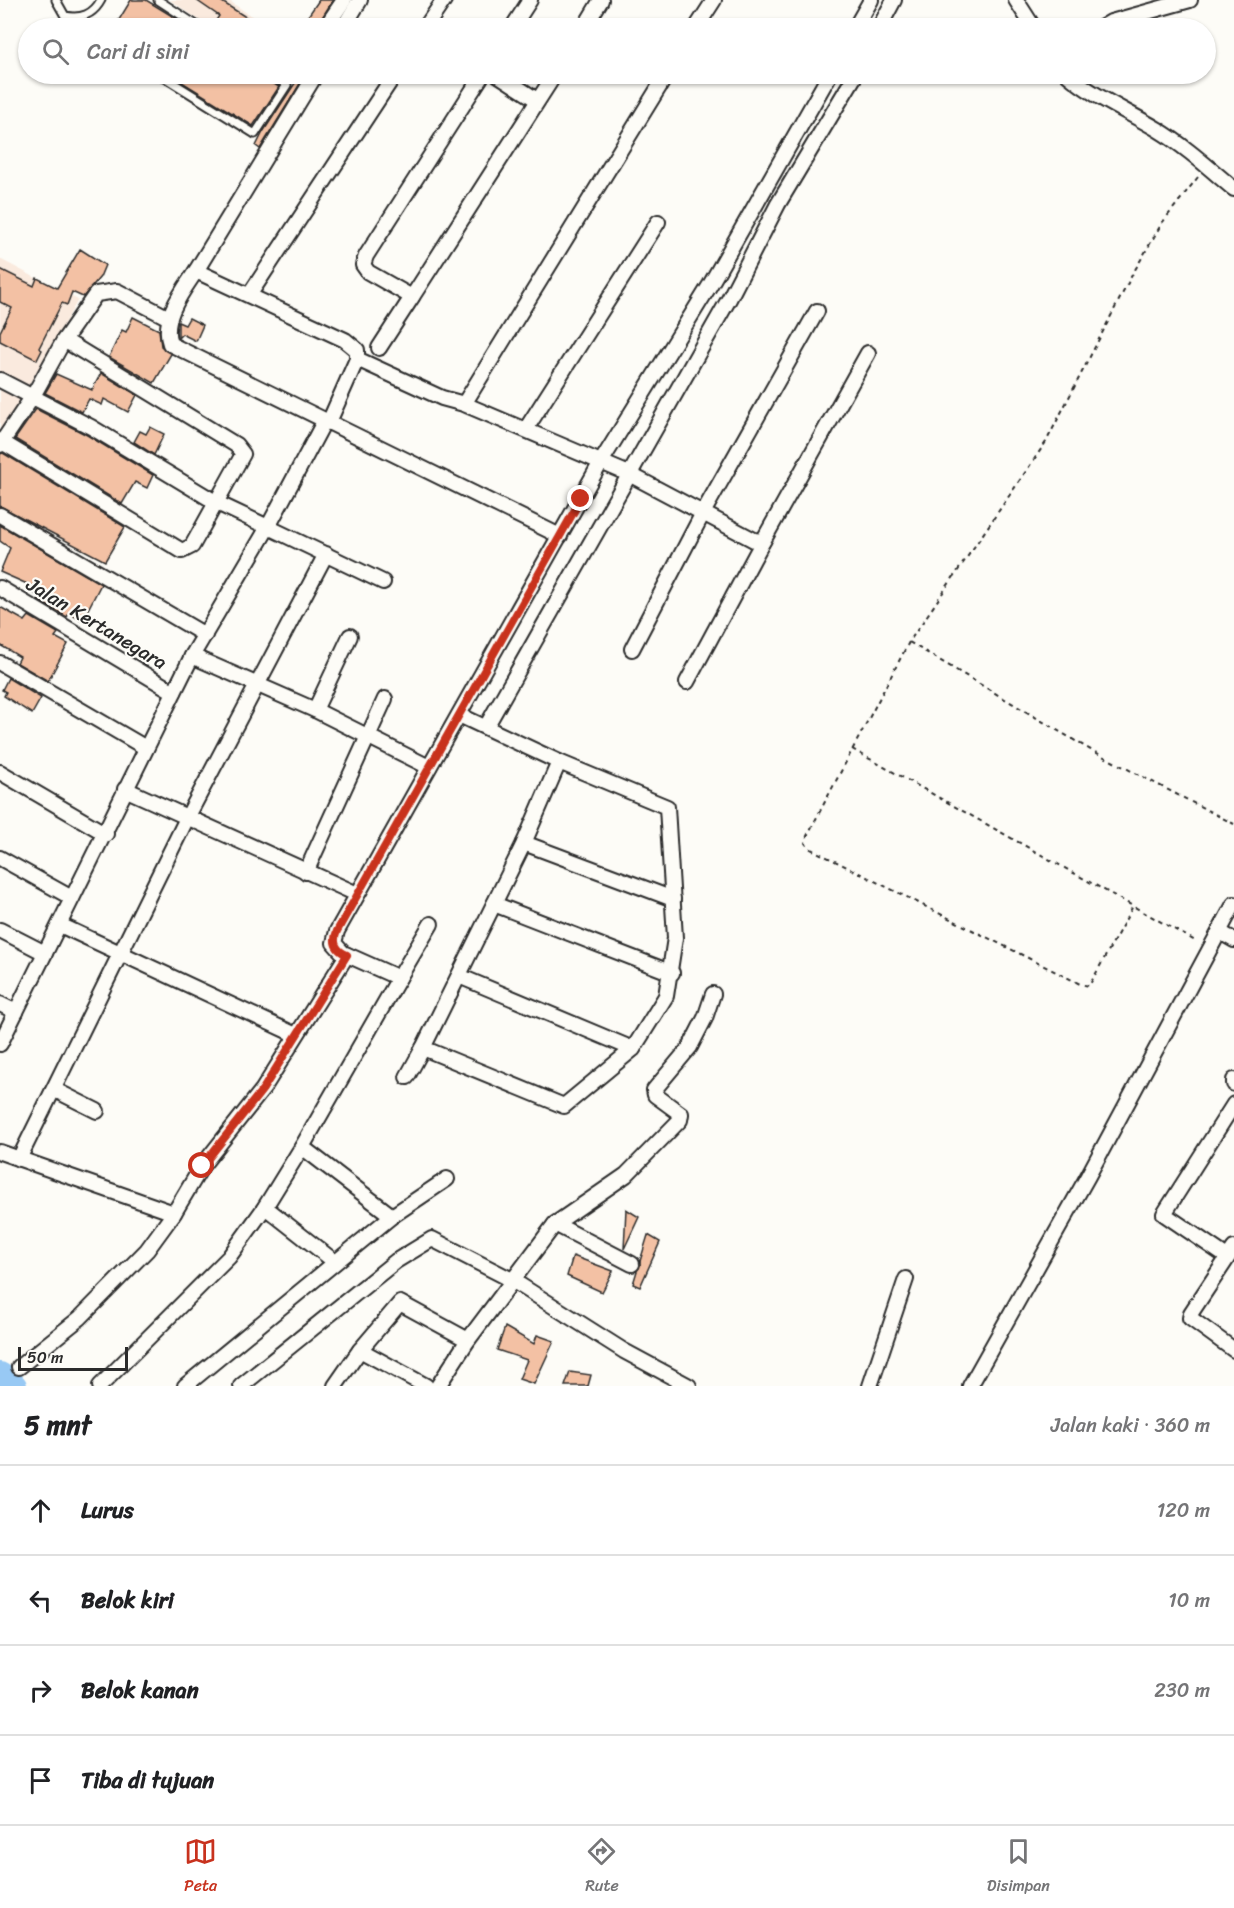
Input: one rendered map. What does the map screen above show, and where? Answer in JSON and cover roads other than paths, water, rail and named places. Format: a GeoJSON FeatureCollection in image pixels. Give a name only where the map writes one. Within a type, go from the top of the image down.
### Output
{"type":"FeatureCollection","features":[{"type":"Feature","properties":{"kind":"street"},"geometry":{"type":"LineString","coordinates":[[332,18],[344,0]]}},
{"type":"Feature","properties":{"kind":"street"},"geometry":{"type":"LineString","coordinates":[[349,18],[360,0]]}},
{"type":"Feature","properties":{"kind":"street"},"geometry":{"type":"LineString","coordinates":[[432,18],[444,0]]}},
{"type":"Feature","properties":{"kind":"street"},"geometry":{"type":"LineString","coordinates":[[518,18],[530,0]]}},
{"type":"Feature","properties":{"kind":"street"},"geometry":{"type":"LineString","coordinates":[[590,18],[601,0]]}},
{"type":"Feature","properties":{"kind":"street"},"geometry":{"type":"LineString","coordinates":[[702,18],[714,0]]}},
{"type":"Feature","properties":{"kind":"street"},"geometry":{"type":"LineString","coordinates":[[861,18],[872,0]]}},
{"type":"Feature","properties":{"kind":"street"},"geometry":{"type":"LineString","coordinates":[[884,18],[894,0]]}},
{"type":"Feature","properties":{"kind":"street"},"geometry":{"type":"LineString","coordinates":[[1016,0],[1028,18]]}},
{"type":"Feature","properties":{"kind":"street"},"geometry":{"type":"LineString","coordinates":[[1125,18],[1190,0]]}},
{"type":"Feature","properties":{"kind":"street"},"geometry":{"type":"LineString","coordinates":[[310,84],[169,318],[166,334],[170,344],[560,536]]}},
{"type":"Feature","properties":{"kind":"street"},"geometry":{"type":"LineString","coordinates":[[250,294],[388,84]]}},
{"type":"Feature","properties":{"kind":"street"},"geometry":{"type":"LineString","coordinates":[[412,297],[368,272],[363,265],[366,256],[477,84]]}},
{"type":"Feature","properties":{"kind":"street"},"geometry":{"type":"LineString","coordinates":[[512,84],[537,100]]}},
{"type":"Feature","properties":{"kind":"street"},"geometry":{"type":"LineString","coordinates":[[379,348],[548,84]]}},
{"type":"Feature","properties":{"kind":"street"},"geometry":{"type":"LineString","coordinates":[[464,404],[661,84]]}},
{"type":"Feature","properties":{"kind":"street"},"geometry":{"type":"LineString","coordinates":[[399,978],[347,955],[337,948],[335,937],[357,894],[601,462],[710,285],[824,84]]}},
{"type":"Feature","properties":{"kind":"street"},"geometry":{"type":"LineString","coordinates":[[486,727],[729,299],[778,204],[850,84]]}},
{"type":"Feature","properties":{"kind":"street"},"geometry":{"type":"LineString","coordinates":[[1079,84],[1158,130],[1207,165],[1230,185],[1234,170]]}},
{"type":"Feature","properties":{"kind":"street"},"geometry":{"type":"LineString","coordinates":[[526,429],[658,222]]}},
{"type":"Feature","properties":{"kind":"street"},"geometry":{"type":"LineString","coordinates":[[0,1044],[106,834],[125,789],[192,656],[268,527],[327,421],[357,360],[357,350],[345,340],[250,294],[196,272]]}},
{"type":"Feature","properties":{"kind":"street"},"geometry":{"type":"LineString","coordinates":[[64,340],[236,445],[243,454],[192,546],[182,551],[1,444],[33,396],[64,340],[96,294],[117,291],[169,318]]}},
{"type":"Feature","properties":{"kind":"street"},"geometry":{"type":"LineString","coordinates":[[632,649],[704,511],[817,311]]}},
{"type":"Feature","properties":{"kind":"street"},"geometry":{"type":"LineString","coordinates":[[687,682],[868,353]]}},
{"type":"Feature","properties":{"kind":"street"},"geometry":{"type":"LineString","coordinates":[[357,360],[441,398],[464,404],[526,429],[629,474],[704,511],[754,540],[763,541]]}},
{"type":"Feature","properties":{"kind":"street"},"geometry":{"type":"LineString","coordinates":[[0,380],[91,427],[216,503],[383,582]]}},
{"type":"Feature","properties":{"kind":"street"},"geometry":{"type":"LineString","coordinates":[[0,515],[205,635]]}},
{"type":"Feature","properties":{"kind":"street"},"geometry":{"type":"LineString","coordinates":[[19,1159],[123,952],[188,816],[326,554]]}},
{"type":"Feature","properties":{"kind":"street","name":"Jalan Kertanegara"},"geometry":{"type":"LineString","coordinates":[[0,588],[174,692]]}},
{"type":"Feature","properties":{"kind":"street"},"geometry":{"type":"LineString","coordinates":[[315,710],[350,636]]}},
{"type":"Feature","properties":{"kind":"street"},"geometry":{"type":"LineString","coordinates":[[192,656],[315,710],[429,767]]}},
{"type":"Feature","properties":{"kind":"street"},"geometry":{"type":"LineString","coordinates":[[0,663],[146,748]]}},
{"type":"Feature","properties":{"kind":"street"},"geometry":{"type":"LineString","coordinates":[[306,872],[385,699]]}},
{"type":"Feature","properties":{"kind":"street"},"geometry":{"type":"LineString","coordinates":[[423,1048],[564,1106],[633,1049],[666,996],[672,973],[675,938],[666,805],[559,762],[459,715]]}},
{"type":"Feature","properties":{"kind":"street"},"geometry":{"type":"LineString","coordinates":[[406,1077],[423,1048],[524,843],[559,762]]}},
{"type":"Feature","properties":{"kind":"street"},"geometry":{"type":"LineString","coordinates":[[0,772],[106,834]]}},
{"type":"Feature","properties":{"kind":"street"},"geometry":{"type":"LineString","coordinates":[[125,789],[357,894]]}},
{"type":"Feature","properties":{"kind":"street"},"geometry":{"type":"LineString","coordinates":[[524,843],[673,899]]}},
{"type":"Feature","properties":{"kind":"street"},"geometry":{"type":"LineString","coordinates":[[0,858],[72,898]]}},
{"type":"Feature","properties":{"kind":"street"},"geometry":{"type":"LineString","coordinates":[[494,904],[672,973]]}},
{"type":"Feature","properties":{"kind":"street"},"geometry":{"type":"LineString","coordinates":[[970,1386],[1234,904]]}},
{"type":"Feature","properties":{"kind":"street"},"geometry":{"type":"LineString","coordinates":[[100,1386],[229,1257],[265,1207],[302,1148],[348,1063],[431,924]]}},
{"type":"Feature","properties":{"kind":"street"},"geometry":{"type":"LineString","coordinates":[[60,925],[123,952],[297,1035]]}},
{"type":"Feature","properties":{"kind":"street"},"geometry":{"type":"LineString","coordinates":[[0,930],[45,953]]}},
{"type":"Feature","properties":{"kind":"street"},"geometry":{"type":"LineString","coordinates":[[1220,932],[1234,940]]}},
{"type":"Feature","properties":{"kind":"street"},"geometry":{"type":"LineString","coordinates":[[19,1367],[80,1318],[147,1250],[174,1213],[202,1166],[263,1089],[347,955]]}},
{"type":"Feature","properties":{"kind":"street"},"geometry":{"type":"LineString","coordinates":[[459,976],[633,1049]]}},
{"type":"Feature","properties":{"kind":"street"},"geometry":{"type":"LineString","coordinates":[[438,1386],[468,1340],[555,1224],[626,1174],[680,1120],[681,1114],[655,1095],[654,1090],[690,1047],[705,1018],[713,994]]}},
{"type":"Feature","properties":{"kind":"street"},"geometry":{"type":"LineString","coordinates":[[0,1004],[15,1012]]}},
{"type":"Feature","properties":{"kind":"street"},"geometry":{"type":"LineString","coordinates":[[55,1090],[97,1111]]}},
{"type":"Feature","properties":{"kind":"street"},"geometry":{"type":"LineString","coordinates":[[1234,1104],[1164,1214],[1231,1252],[1190,1318],[1234,1350]]}},
{"type":"Feature","properties":{"kind":"street"},"geometry":{"type":"LineString","coordinates":[[302,1148],[392,1216]]}},
{"type":"Feature","properties":{"kind":"street"},"geometry":{"type":"LineString","coordinates":[[0,1152],[174,1213]]}},
{"type":"Feature","properties":{"kind":"street"},"geometry":{"type":"LineString","coordinates":[[185,1386],[392,1216],[447,1179]]}},
{"type":"Feature","properties":{"kind":"street"},"geometry":{"type":"LineString","coordinates":[[265,1207],[335,1262]]}},
{"type":"Feature","properties":{"kind":"street"},"geometry":{"type":"LineString","coordinates":[[555,1224],[632,1264]]}},
{"type":"Feature","properties":{"kind":"street"},"geometry":{"type":"LineString","coordinates":[[241,1386],[396,1261],[430,1239],[512,1280],[624,1351],[689,1386]]}},
{"type":"Feature","properties":{"kind":"street"},"geometry":{"type":"LineString","coordinates":[[870,1386],[906,1279]]}},
{"type":"Feature","properties":{"kind":"street"},"geometry":{"type":"LineString","coordinates":[[335,1386],[360,1350],[400,1303],[468,1340]]}},
{"type":"Feature","properties":{"kind":"street"},"geometry":{"type":"LineString","coordinates":[[360,1350],[426,1386]]}},
{"type":"Feature","properties":{"kind":"lane"},"geometry":{"type":"LineString","coordinates":[[57,0],[65,16],[74,18]]}},
{"type":"Feature","properties":{"kind":"lane"},"geometry":{"type":"LineString","coordinates":[[80,18],[87,15],[101,0]]}},
{"type":"Feature","properties":{"kind":"lane"},"geometry":{"type":"LineString","coordinates":[[158,0],[186,18]]}},
{"type":"Feature","properties":{"kind":"lane"},"geometry":{"type":"LineString","coordinates":[[175,84],[255,134],[287,85],[285,84]]}},
{"type":"Feature","properties":{"kind":"waterway"},"geometry":{"type":"LineString","coordinates":[[0,1375],[14,1386]]}}]}
